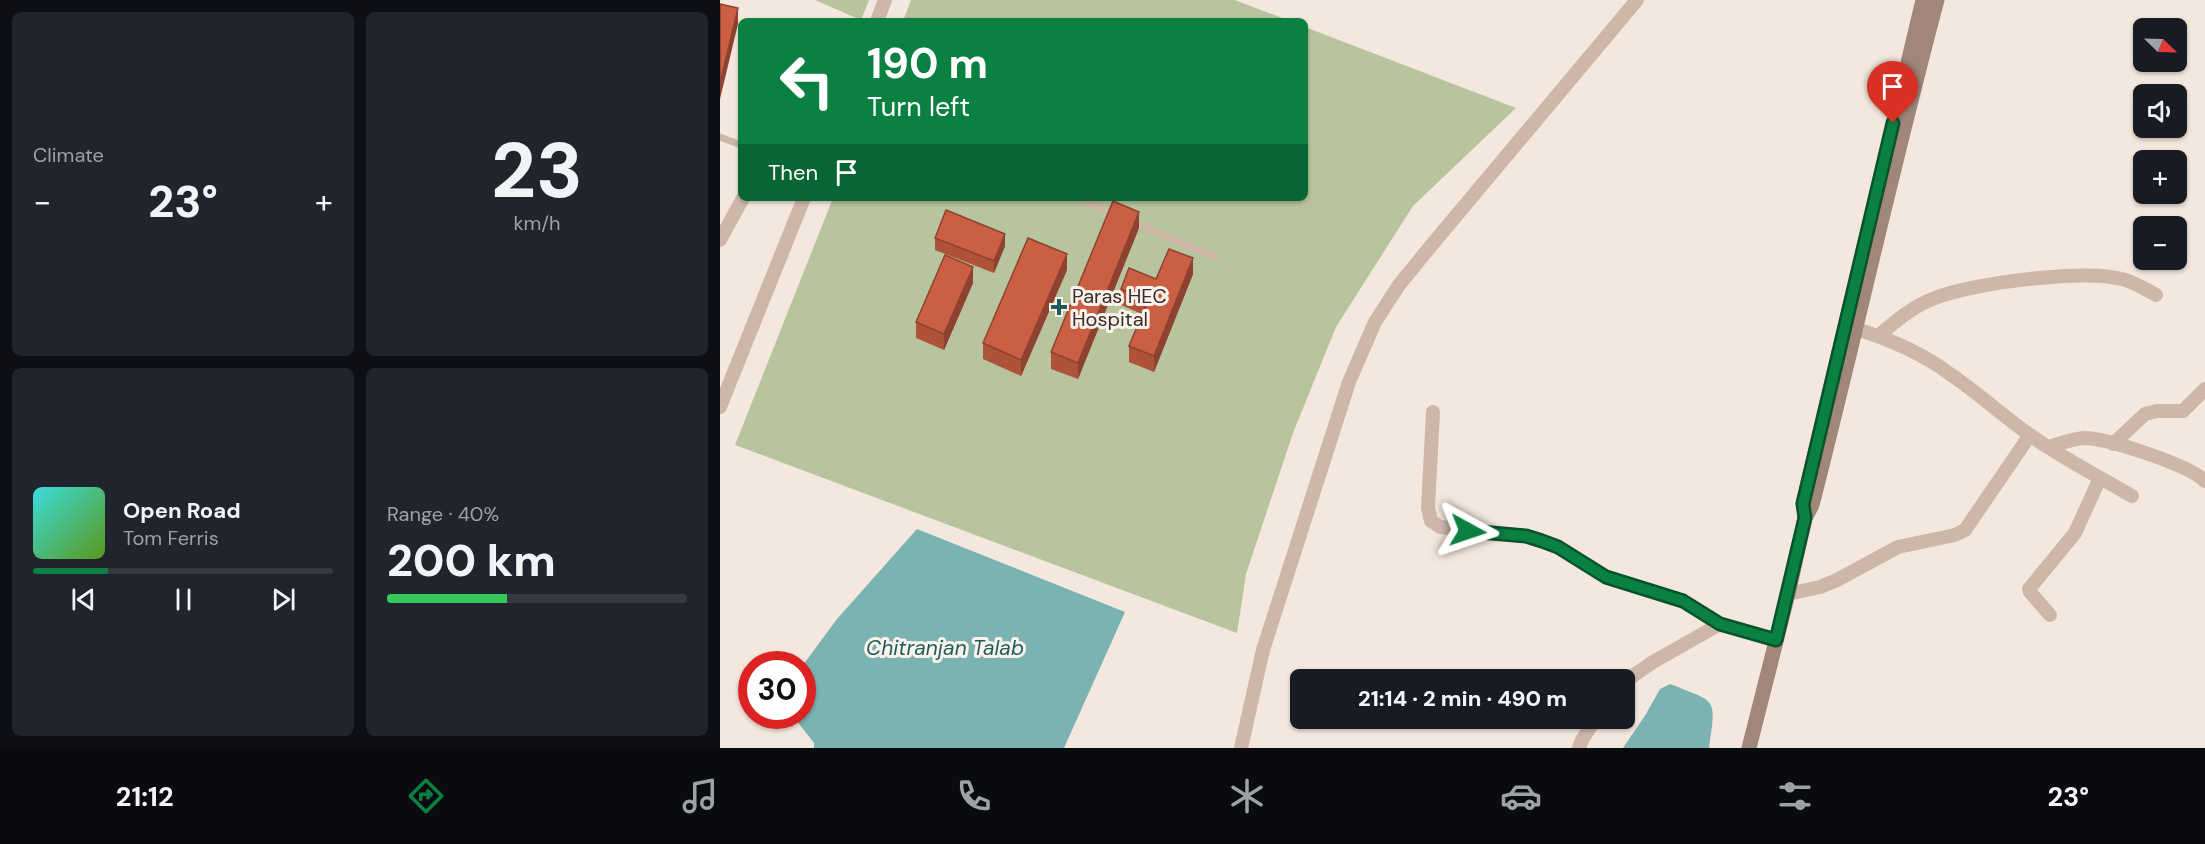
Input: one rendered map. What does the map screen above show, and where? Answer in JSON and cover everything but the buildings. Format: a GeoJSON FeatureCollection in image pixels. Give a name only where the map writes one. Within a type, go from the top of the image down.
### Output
{"type":"FeatureCollection","features":[{"type":"Feature","properties":{"kind":"main road"},"geometry":{"type":"LineString","coordinates":[[1805,518],[1803,504],[1816,442],[1923,0]]}},
{"type":"Feature","properties":{"kind":"main road"},"geometry":{"type":"LineString","coordinates":[[1749,748],[1805,518],[1812,506],[1937,0]]}},
{"type":"Feature","properties":{"kind":"street"},"geometry":{"type":"LineString","coordinates":[[878,18],[885,0]]}},
{"type":"Feature","properties":{"kind":"street"},"geometry":{"type":"LineString","coordinates":[[1241,748],[1263,650],[1275,609],[1349,382],[1375,322],[1399,285],[1637,0]]}},
{"type":"Feature","properties":{"kind":"street"},"geometry":{"type":"LineString","coordinates":[[720,240],[741,201]]}},
{"type":"Feature","properties":{"kind":"street"},"geometry":{"type":"LineString","coordinates":[[720,407],[803,201]]}},
{"type":"Feature","properties":{"kind":"street"},"geometry":{"type":"LineString","coordinates":[[1878,336],[1920,305],[1950,292],[1981,287],[2054,277],[2111,277],[2130,282],[2156,295]]}},
{"type":"Feature","properties":{"kind":"street"},"geometry":{"type":"LineString","coordinates":[[1856,329],[1899,344],[1950,374],[2030,435],[2132,496]]}},
{"type":"Feature","properties":{"kind":"street"},"geometry":{"type":"LineString","coordinates":[[2113,444],[2145,414],[2157,411],[2183,411],[2205,389]]}},
{"type":"Feature","properties":{"kind":"street"},"geometry":{"type":"LineString","coordinates":[[1433,412],[1428,508],[1429,515],[1435,524],[1449,529],[1526,536],[1542,541],[1558,547],[1606,577],[1683,601],[1720,624],[1776,640]]}},
{"type":"Feature","properties":{"kind":"street"},"geometry":{"type":"LineString","coordinates":[[1788,594],[1828,584],[1898,547],[1965,530],[2030,435]]}},
{"type":"Feature","properties":{"kind":"street"},"geometry":{"type":"LineString","coordinates":[[2048,447],[2086,438],[2113,444],[2181,466],[2195,472],[2205,481]]}},
{"type":"Feature","properties":{"kind":"street"},"geometry":{"type":"LineString","coordinates":[[2050,615],[2029,590],[2075,533],[2100,478]]}},
{"type":"Feature","properties":{"kind":"street"},"geometry":{"type":"LineString","coordinates":[[1635,674],[1720,624]]}},
{"type":"Feature","properties":{"kind":"street"},"geometry":{"type":"LineString","coordinates":[[1579,748],[1589,729]]}},
{"type":"Feature","properties":{"kind":"lane"},"geometry":{"type":"LineString","coordinates":[[720,137],[738,144]]}},
{"type":"Feature","properties":{"kind":"lane"},"geometry":{"type":"LineString","coordinates":[[1084,201],[1216,257]]}},
{"type":"Feature","properties":{"kind":"green space"},"geometry":{"type":"Polygon","coordinates":[[[815,0],[869,0],[862,18],[856,18],[815,0]]]}},
{"type":"Feature","properties":{"kind":"green space"},"geometry":{"type":"Polygon","coordinates":[[[911,0],[1235,0],[1282,18],[904,18],[911,0]]]}},
{"type":"Feature","properties":{"kind":"green space"},"geometry":{"type":"Polygon","coordinates":[[[1308,28],[1516,108],[1413,206],[1336,327],[1293,433],[1246,574],[1237,633],[735,445],[832,201],[1308,201],[1308,28]]]}},
{"type":"Feature","properties":{"kind":"water","name":"Chitranjan Talab"},"geometry":{"type":"Polygon","coordinates":[[[917,529],[1125,612],[1064,748],[814,748],[814,743],[803,729],[816,729],[816,651],[813,651],[837,619],[917,529]]]}},
{"type":"Feature","properties":{"kind":"water"},"geometry":{"type":"Polygon","coordinates":[[[1670,684],[1705,699],[1710,704],[1713,719],[1709,748],[1623,748],[1660,689],[1670,684]]]}},
{"type":"Feature","properties":{"kind":"place","name":"Paras HEC Hospital"},"geometry":{"type":"Point","coordinates":[1059,307]}},
{"type":"Feature","properties":{"kind":"route"},"geometry":{"type":"LineString","coordinates":[[1468,531],[1526,536],[1542,541],[1558,547],[1606,577],[1673,597],[1692,605],[1720,624],[1776,640],[1805,518],[1803,504],[1816,442],[1893,123]]}}]}
